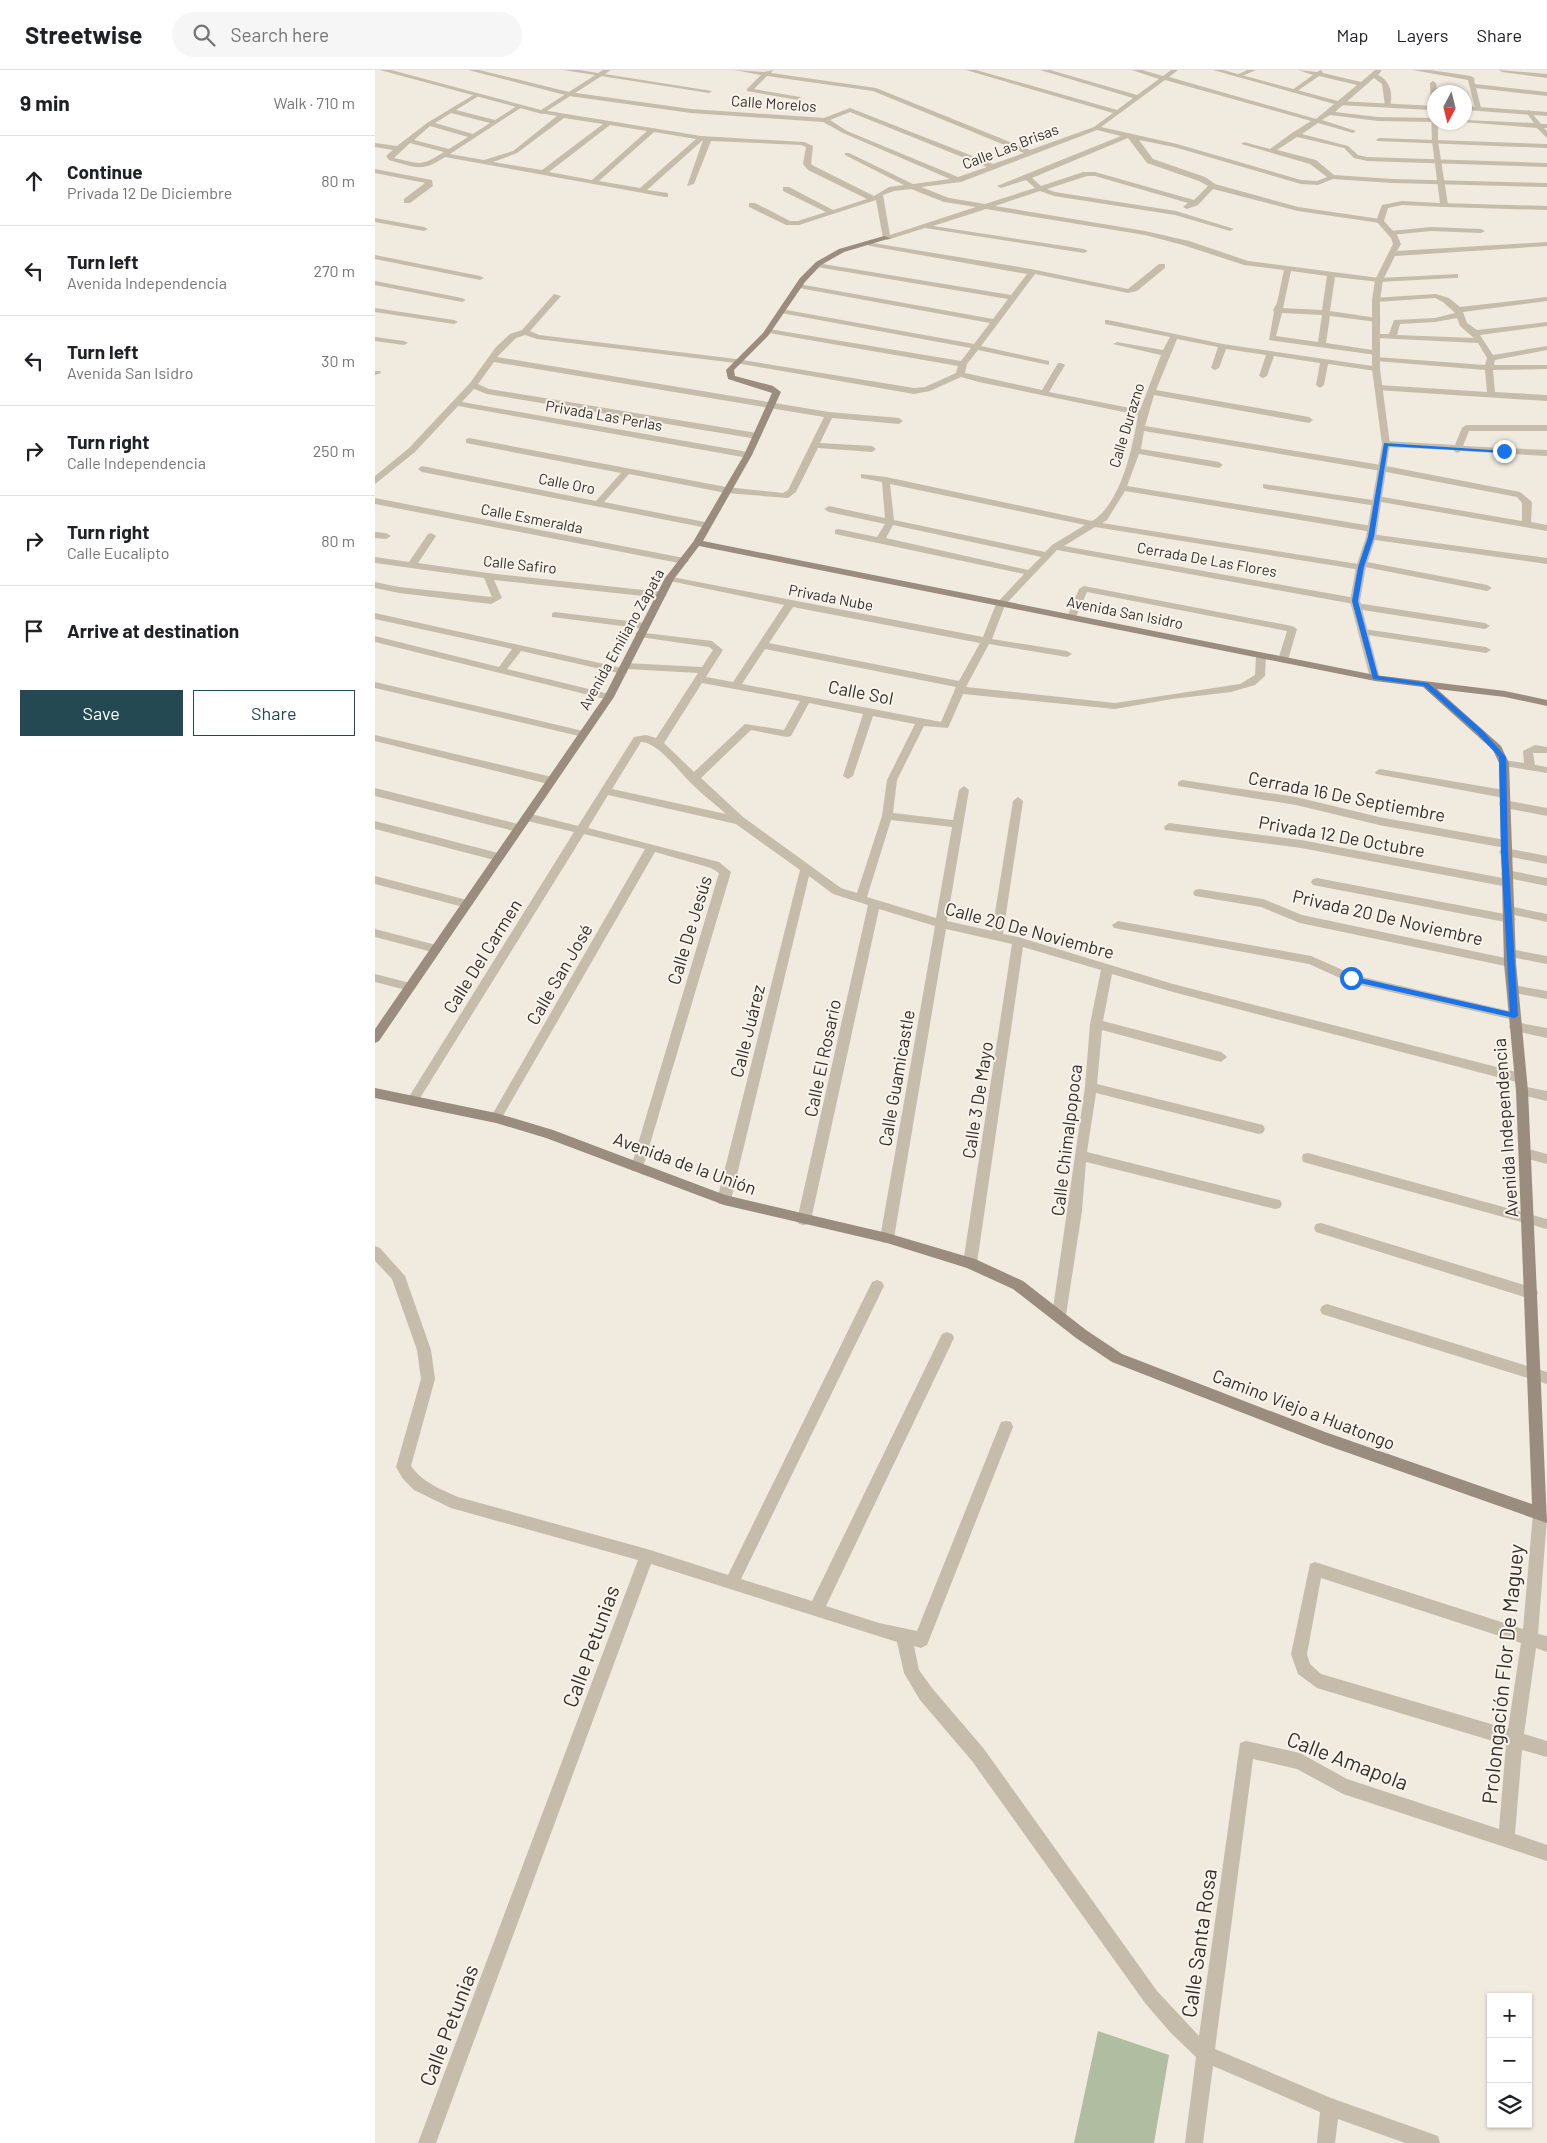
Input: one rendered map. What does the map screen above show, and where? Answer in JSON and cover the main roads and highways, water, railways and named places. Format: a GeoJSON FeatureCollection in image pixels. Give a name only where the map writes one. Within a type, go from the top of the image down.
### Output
{"type":"FeatureCollection","features":[{"type":"Feature","properties":{"kind":"main road","name":"Avenida Emiliano Zapata"},"geometry":{"type":"LineString","coordinates":[[375,1038],[609,697],[670,578],[697,543],[747,455],[772,406],[777,392],[770,388],[731,377],[730,370],[736,361],[769,331],[799,286],[817,265],[828,256],[887,238]]}},
{"type":"Feature","properties":{"kind":"main road","name":"Avenida San Isidro"},"geometry":{"type":"LineString","coordinates":[[697,543],[1375,678],[1505,694],[1547,703]]}},
{"type":"Feature","properties":{"kind":"main road","name":"Avenida Independencia"},"geometry":{"type":"LineString","coordinates":[[1426,684],[1497,748],[1504,763],[1505,848],[1510,914],[1510,958],[1521,1084],[1531,1293],[1540,1376],[1544,1515]]}},
{"type":"Feature","properties":{"kind":"main road","name":"Avenida de la Unión"},"geometry":{"type":"LineString","coordinates":[[375,1092],[496,1118],[549,1134],[724,1200],[887,1238],[970,1263],[1018,1285],[1059,1315]]}},
{"type":"Feature","properties":{"kind":"main road","name":"Camino Viejo a Huatongo"},"geometry":{"type":"LineString","coordinates":[[1059,1315],[1081,1334],[1117,1358],[1323,1438],[1544,1515]]}}]}
